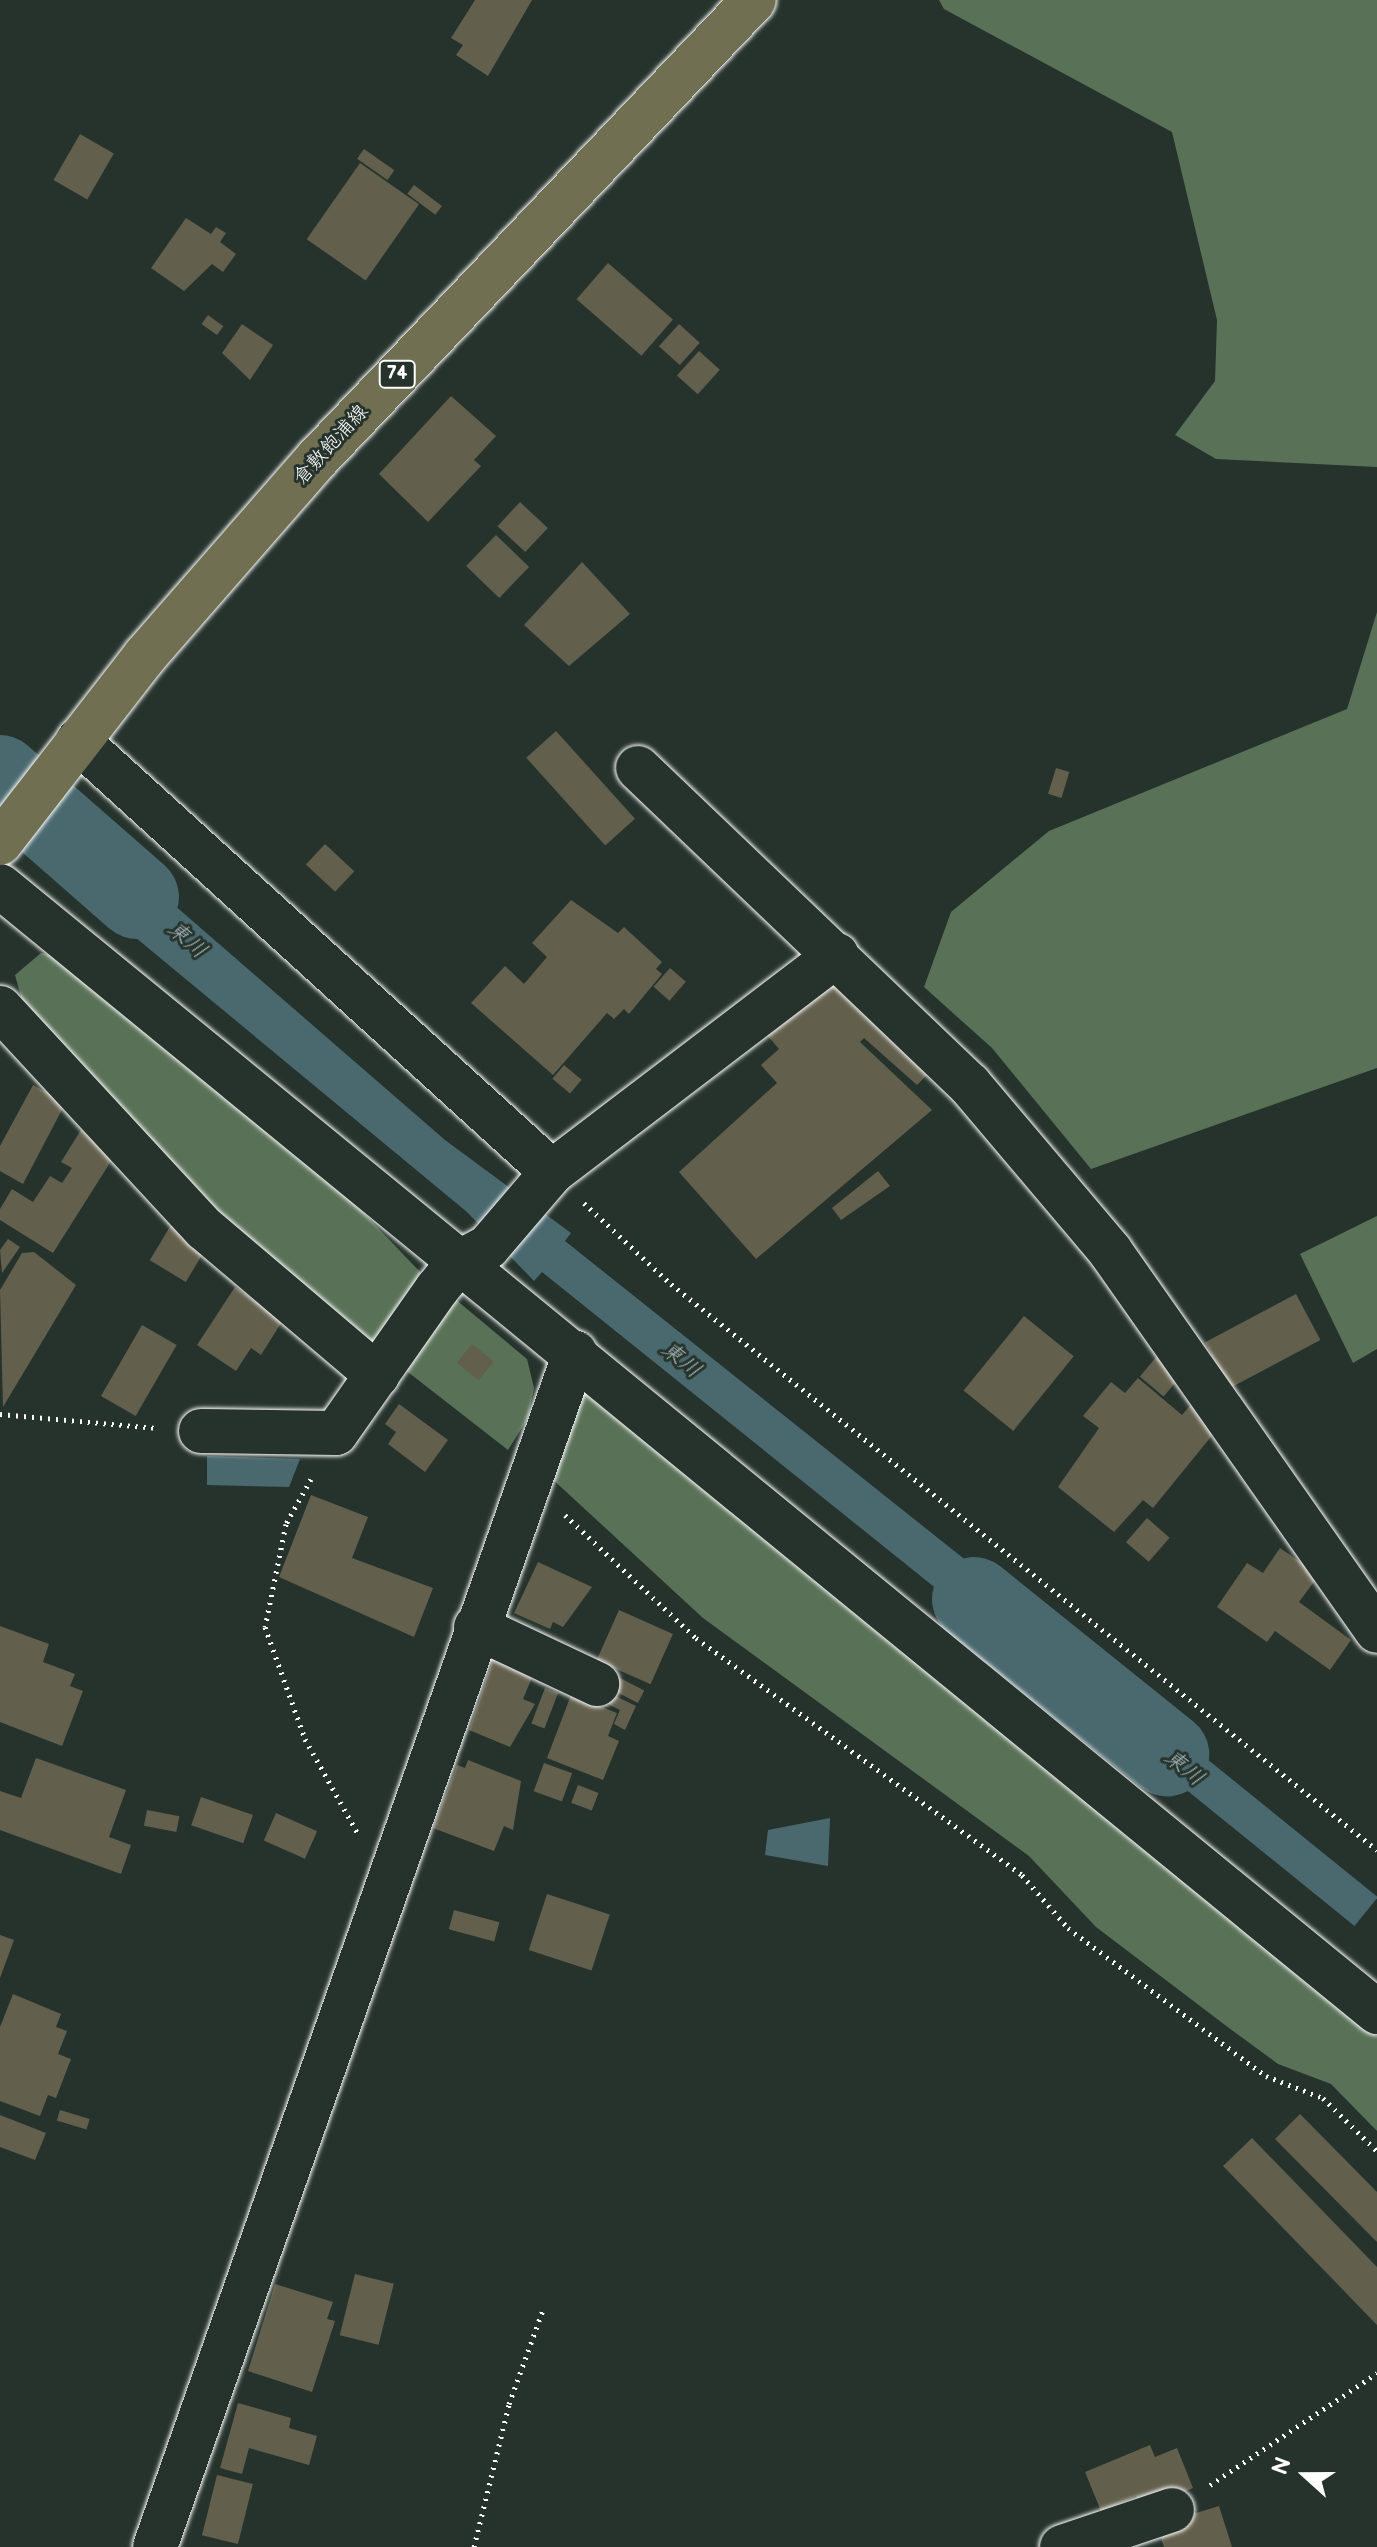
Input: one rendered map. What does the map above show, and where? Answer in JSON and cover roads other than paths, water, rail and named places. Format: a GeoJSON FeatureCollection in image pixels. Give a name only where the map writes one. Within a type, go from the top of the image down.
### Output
{"type":"FeatureCollection","features":[{"type":"Feature","properties":{"kind":"main road","name":"倉敷飽浦線"},"geometry":{"type":"LineString","coordinates":[[0,843],[69,753],[318,458],[754,0]]}},
{"type":"Feature","properties":{"kind":"street"},"geometry":{"type":"LineString","coordinates":[[69,753],[541,1184]]}},
{"type":"Feature","properties":{"kind":"street"},"geometry":{"type":"LineString","coordinates":[[638,768],[969,1084],[1110,1251],[1377,1631]]}},
{"type":"Feature","properties":{"kind":"street"},"geometry":{"type":"LineString","coordinates":[[0,886],[473,1255],[575,1353],[1377,2012]]}},
{"type":"Feature","properties":{"kind":"street"},"geometry":{"type":"LineString","coordinates":[[201,1431],[336,1433],[377,1375],[473,1255],[541,1184],[837,955]]}},
{"type":"Feature","properties":{"kind":"street"},"geometry":{"type":"LineString","coordinates":[[0,1008],[205,1229],[377,1375]]}},
{"type":"Feature","properties":{"kind":"street"},"geometry":{"type":"LineString","coordinates":[[155,2547],[476,1627],[575,1353]]}},
{"type":"Feature","properties":{"kind":"street"},"geometry":{"type":"LineString","coordinates":[[476,1627],[597,1684]]}},
{"type":"Feature","properties":{"kind":"street"},"geometry":{"type":"LineString","coordinates":[[1062,2547],[1172,2510]]}},
{"type":"Feature","properties":{"kind":"water"},"geometry":{"type":"Polygon","coordinates":[[[59,805],[445,1140],[571,1233],[565,1241],[1081,1652],[1055,1684],[542,1272],[534,1281],[467,1212],[31,851],[59,805]]]}},
{"type":"Feature","properties":{"kind":"water"},"geometry":{"type":"Polygon","coordinates":[[[207,1456],[300,1459],[289,1487],[207,1485],[207,1456]]]}},
{"type":"Feature","properties":{"kind":"water"},"geometry":{"type":"Polygon","coordinates":[[[1091,1665],[1377,1897],[1354,1926],[1068,1694],[1091,1665]]]}},
{"type":"Feature","properties":{"kind":"water"},"geometry":{"type":"Polygon","coordinates":[[[830,1818],[828,1866],[765,1855],[768,1830],[830,1818]]]}},
{"type":"Feature","properties":{"kind":"waterway","name":"東川"},"geometry":{"type":"LineString","coordinates":[[0,777],[137,897]]}},
{"type":"Feature","properties":{"kind":"waterway","name":"東川"},"geometry":{"type":"LineString","coordinates":[[974,1599],[1167,1754]]}}]}
